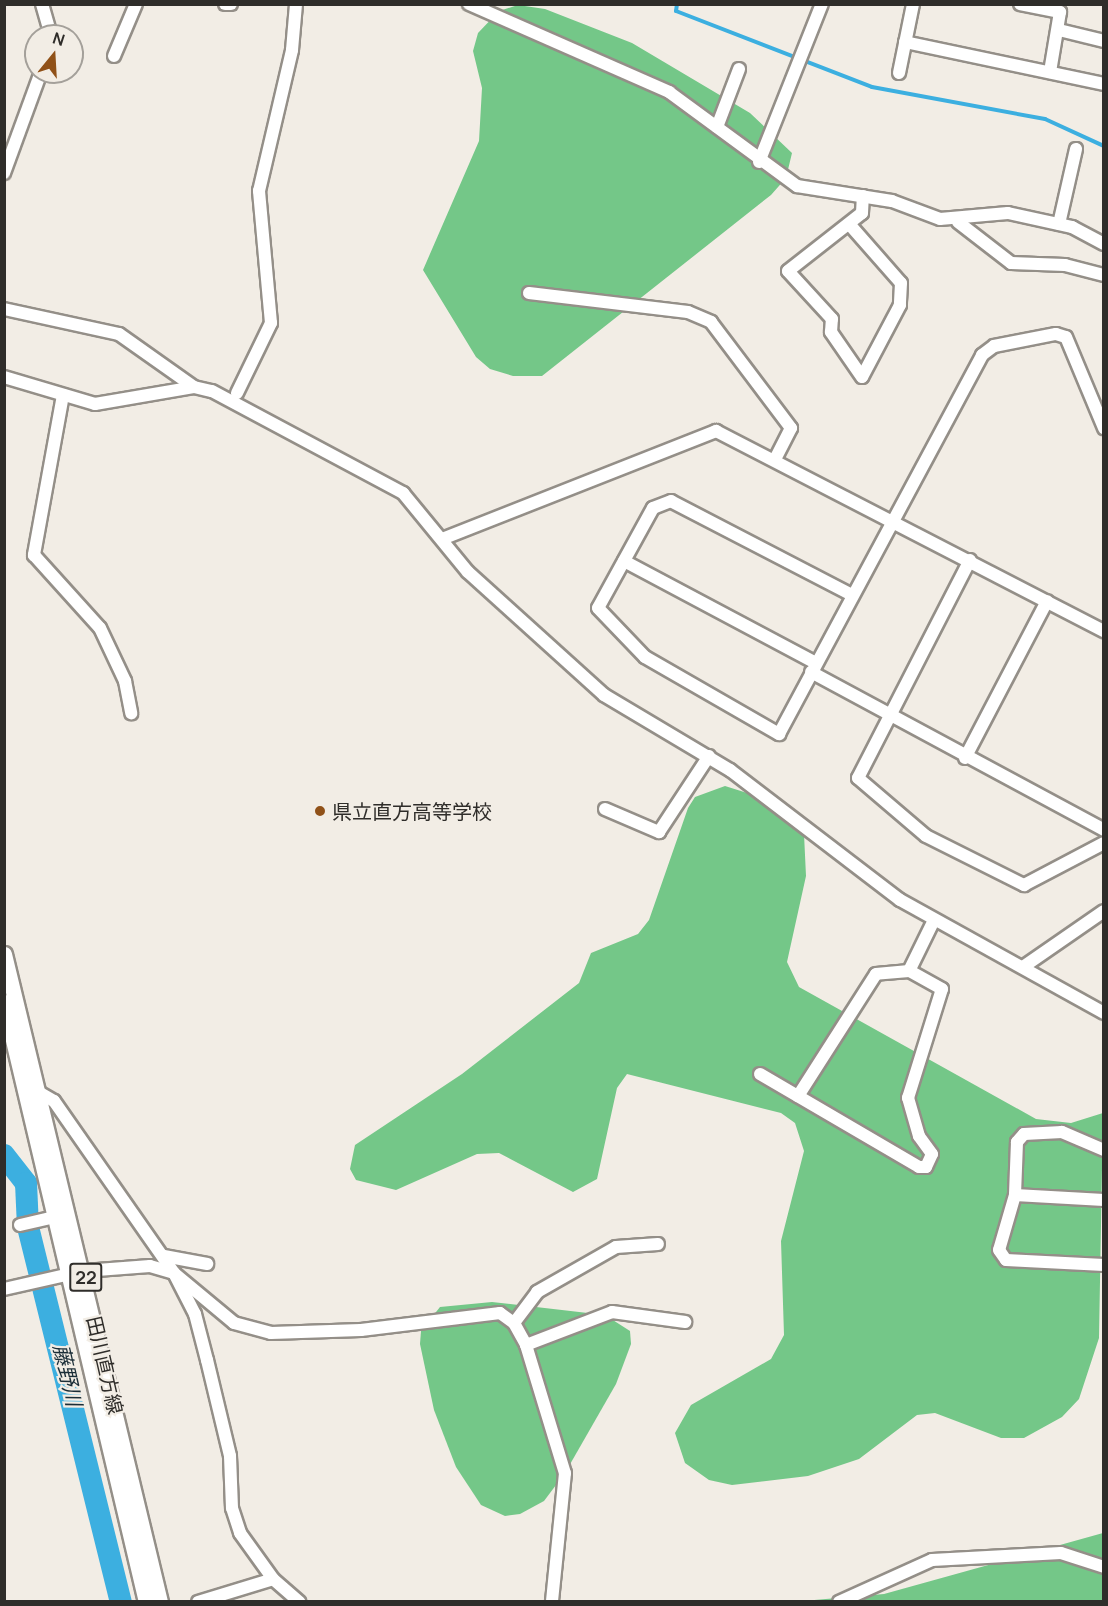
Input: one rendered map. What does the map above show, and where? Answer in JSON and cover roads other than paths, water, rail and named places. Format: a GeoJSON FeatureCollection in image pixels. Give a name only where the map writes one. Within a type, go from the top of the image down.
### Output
{"type":"FeatureCollection","features":[{"type":"Feature","properties":{"kind":"main road","name":"田川直方線"},"geometry":{"type":"LineString","coordinates":[[4,954],[84,1271],[160,1602]]}},
{"type":"Feature","properties":{"kind":"main road","name":"田川直方線"},"geometry":{"type":"LineString","coordinates":[[4,1002],[66,1276],[146,1602]]}},
{"type":"Feature","properties":{"kind":"street"},"geometry":{"type":"LineString","coordinates":[[42,4],[48,24]]}},
{"type":"Feature","properties":{"kind":"street"},"geometry":{"type":"LineString","coordinates":[[114,56],[136,4]]}},
{"type":"Feature","properties":{"kind":"street"},"geometry":{"type":"LineString","coordinates":[[225,4],[231,4]]}},
{"type":"Feature","properties":{"kind":"street"},"geometry":{"type":"LineString","coordinates":[[237,393],[271,323],[259,191],[292,50],[296,4]]}},
{"type":"Feature","properties":{"kind":"street"},"geometry":{"type":"LineString","coordinates":[[469,4],[669,92],[717,127],[759,162],[797,186],[863,196],[958,222],[1011,262],[1065,265],[1104,275]]}},
{"type":"Feature","properties":{"kind":"street"},"geometry":{"type":"LineString","coordinates":[[759,162],[822,4]]}},
{"type":"Feature","properties":{"kind":"street"},"geometry":{"type":"LineString","coordinates":[[899,73],[913,4]]}},
{"type":"Feature","properties":{"kind":"street"},"geometry":{"type":"LineString","coordinates":[[1020,4],[1060,12],[1059,30],[1050,72]]}},
{"type":"Feature","properties":{"kind":"street"},"geometry":{"type":"LineString","coordinates":[[1059,30],[1104,40]]}},
{"type":"Feature","properties":{"kind":"street"},"geometry":{"type":"LineString","coordinates":[[905,42],[1104,84]]}},
{"type":"Feature","properties":{"kind":"street"},"geometry":{"type":"LineString","coordinates":[[717,127],[740,69]]}},
{"type":"Feature","properties":{"kind":"street"},"geometry":{"type":"LineString","coordinates":[[4,173],[37,84]]}},
{"type":"Feature","properties":{"kind":"street"},"geometry":{"type":"LineString","coordinates":[[1059,224],[1076,149]]}},
{"type":"Feature","properties":{"kind":"street"},"geometry":{"type":"LineString","coordinates":[[850,225],[901,276],[900,305],[862,377],[831,332],[832,319],[788,270],[850,225],[862,213],[863,196]]}},
{"type":"Feature","properties":{"kind":"street"},"geometry":{"type":"LineString","coordinates":[[958,222],[1008,213],[1059,224],[1104,244]]}},
{"type":"Feature","properties":{"kind":"street"},"geometry":{"type":"LineString","coordinates":[[529,293],[688,312],[711,322],[791,428],[775,460]]}},
{"type":"Feature","properties":{"kind":"street"},"geometry":{"type":"LineString","coordinates":[[4,309],[119,334],[194,387],[234,402],[403,493],[468,572],[604,695],[709,756],[900,900],[1104,1013]]}},
{"type":"Feature","properties":{"kind":"street"},"geometry":{"type":"LineString","coordinates":[[852,595],[671,501],[653,508],[598,608],[645,657],[779,734],[971,369],[994,346],[1056,334],[1066,337],[1104,428]]}},
{"type":"Feature","properties":{"kind":"street"},"geometry":{"type":"LineString","coordinates":[[4,377],[94,404],[194,387]]}},
{"type":"Feature","properties":{"kind":"street"},"geometry":{"type":"LineString","coordinates":[[63,395],[34,555],[100,628],[124,681],[131,713]]}},
{"type":"Feature","properties":{"kind":"street"},"geometry":{"type":"LineString","coordinates":[[442,539],[716,431],[892,519],[1104,631]]}},
{"type":"Feature","properties":{"kind":"street"},"geometry":{"type":"LineString","coordinates":[[970,560],[886,715],[858,778],[927,836],[1024,885],[1104,843]]}},
{"type":"Feature","properties":{"kind":"street"},"geometry":{"type":"LineString","coordinates":[[624,561],[814,668],[886,715],[1104,830]]}},
{"type":"Feature","properties":{"kind":"street"},"geometry":{"type":"LineString","coordinates":[[965,758],[1047,601]]}},
{"type":"Feature","properties":{"kind":"street"},"geometry":{"type":"LineString","coordinates":[[605,809],[659,832],[709,756]]}},
{"type":"Feature","properties":{"kind":"street"},"geometry":{"type":"LineString","coordinates":[[1023,967],[1104,911]]}},
{"type":"Feature","properties":{"kind":"street"},"geometry":{"type":"LineString","coordinates":[[909,971],[934,920]]}},
{"type":"Feature","properties":{"kind":"street"},"geometry":{"type":"LineString","coordinates":[[760,1074],[919,1167],[931,1162],[908,1098],[942,989],[909,971],[876,974],[798,1096]]}},
{"type":"Feature","properties":{"kind":"street"},"geometry":{"type":"LineString","coordinates":[[40,1093],[54,1101],[164,1256],[195,1314],[230,1456],[232,1508],[240,1533],[273,1579],[299,1602]]}},
{"type":"Feature","properties":{"kind":"street"},"geometry":{"type":"LineString","coordinates":[[1104,1150],[1062,1132],[1024,1134],[1017,1142],[1015,1195],[999,1250],[1006,1260],[1104,1264]]}},
{"type":"Feature","properties":{"kind":"street"},"geometry":{"type":"LineString","coordinates":[[1015,1195],[1104,1200]]}},
{"type":"Feature","properties":{"kind":"street"},"geometry":{"type":"LineString","coordinates":[[20,1225],[54,1217]]}},
{"type":"Feature","properties":{"kind":"street"},"geometry":{"type":"LineString","coordinates":[[514,1323],[537,1292],[616,1247],[658,1244]]}},
{"type":"Feature","properties":{"kind":"street"},"geometry":{"type":"LineString","coordinates":[[164,1256],[207,1264]]}},
{"type":"Feature","properties":{"kind":"street"},"geometry":{"type":"LineString","coordinates":[[4,1289],[84,1271],[150,1266],[174,1273],[208,1305],[250,1330],[361,1330],[500,1313],[514,1323],[526,1345],[564,1473],[552,1602]]}},
{"type":"Feature","properties":{"kind":"street"},"geometry":{"type":"LineString","coordinates":[[526,1345],[612,1312],[685,1322]]}},
{"type":"Feature","properties":{"kind":"street"},"geometry":{"type":"LineString","coordinates":[[839,1602],[932,1560],[1061,1553],[1104,1567]]}},
{"type":"Feature","properties":{"kind":"street"},"geometry":{"type":"LineString","coordinates":[[198,1602],[273,1579]]}},
{"type":"Feature","properties":{"kind":"waterway"},"geometry":{"type":"LineString","coordinates":[[677,4],[676,11],[872,87],[1045,119],[1104,146]]}},
{"type":"Feature","properties":{"kind":"waterway","name":"藤野川"},"geometry":{"type":"LineString","coordinates":[[4,1155],[26,1183],[28,1227],[121,1602]]}},
{"type":"Feature","properties":{"kind":"place","name":"県立直方高等学校"},"geometry":{"type":"Point","coordinates":[320,811]}}]}
